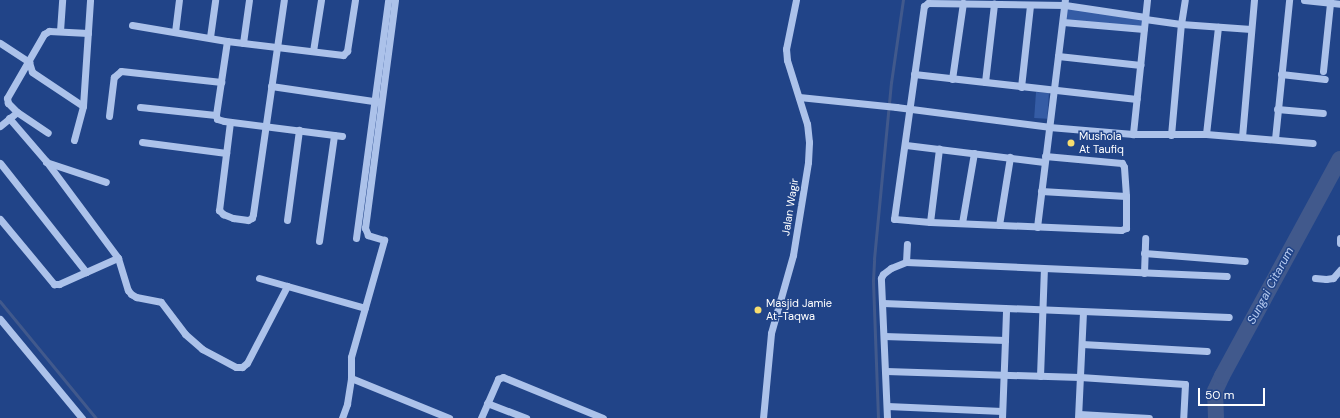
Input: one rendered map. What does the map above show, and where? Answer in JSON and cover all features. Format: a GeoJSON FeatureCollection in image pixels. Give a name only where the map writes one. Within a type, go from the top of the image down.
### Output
{"type":"FeatureCollection","features":[{"type":"Feature","properties":{"kind":"street"},"geometry":{"type":"LineString","coordinates":[[60,31],[62,0]]}},
{"type":"Feature","properties":{"kind":"street"},"geometry":{"type":"LineString","coordinates":[[74,140],[83,106],[90,0]]}},
{"type":"Feature","properties":{"kind":"street"},"geometry":{"type":"LineString","coordinates":[[175,32],[179,0]]}},
{"type":"Feature","properties":{"kind":"street"},"geometry":{"type":"LineString","coordinates":[[210,37],[215,0]]}},
{"type":"Feature","properties":{"kind":"street"},"geometry":{"type":"LineString","coordinates":[[242,42],[249,0]]}},
{"type":"Feature","properties":{"kind":"street"},"geometry":{"type":"LineString","coordinates":[[230,122],[219,210],[223,214],[234,218],[248,220],[252,218],[253,214],[264,125],[284,0]]}},
{"type":"Feature","properties":{"kind":"street"},"geometry":{"type":"LineString","coordinates":[[313,51],[321,0]]}},
{"type":"Feature","properties":{"kind":"street"},"geometry":{"type":"LineString","coordinates":[[132,25],[227,41],[340,55],[346,54],[355,0]]}},
{"type":"Feature","properties":{"kind":"street"},"geometry":{"type":"LineString","coordinates":[[342,418],[347,404],[351,378],[350,357],[384,240],[368,235],[365,228],[388,0]]}},
{"type":"Feature","properties":{"kind":"street"},"geometry":{"type":"LineString","coordinates":[[356,238],[395,0]]}},
{"type":"Feature","properties":{"kind":"street","name":"Jalan Wagir"},"geometry":{"type":"LineString","coordinates":[[763,418],[770,333],[793,254],[808,162],[809,142],[806,124],[799,97],[788,67],[786,49],[796,0]]}},
{"type":"Feature","properties":{"kind":"street"},"geometry":{"type":"LineString","coordinates":[[1132,134],[1141,65],[1147,0]]}},
{"type":"Feature","properties":{"kind":"street"},"geometry":{"type":"LineString","coordinates":[[1171,135],[1184,0]]}},
{"type":"Feature","properties":{"kind":"street"},"geometry":{"type":"LineString","coordinates":[[1242,137],[1254,0]]}},
{"type":"Feature","properties":{"kind":"street"},"geometry":{"type":"LineString","coordinates":[[1276,139],[1277,109],[1289,0]]}},
{"type":"Feature","properties":{"kind":"street"},"geometry":{"type":"LineString","coordinates":[[1304,0],[1340,4]]}},
{"type":"Feature","properties":{"kind":"street"},"geometry":{"type":"LineString","coordinates":[[906,145],[1010,157],[1122,163],[1124,167],[1126,196],[1126,228],[1121,230],[930,222],[894,219],[906,145],[909,109],[924,6],[928,3],[944,2],[1030,5],[1065,3],[1182,24],[1251,29]]}},
{"type":"Feature","properties":{"kind":"street"},"geometry":{"type":"LineString","coordinates":[[1323,71],[1330,2]]}},
{"type":"Feature","properties":{"kind":"street"},"geometry":{"type":"LineString","coordinates":[[952,79],[962,3]]}},
{"type":"Feature","properties":{"kind":"street"},"geometry":{"type":"LineString","coordinates":[[1037,227],[1044,159],[1065,3]]}},
{"type":"Feature","properties":{"kind":"street"},"geometry":{"type":"LineString","coordinates":[[985,82],[994,4]]}},
{"type":"Feature","properties":{"kind":"street"},"geometry":{"type":"LineString","coordinates":[[1021,87],[1030,5]]}},
{"type":"Feature","properties":{"kind":"street"},"geometry":{"type":"LineString","coordinates":[[1063,22],[1144,29]]}},
{"type":"Feature","properties":{"kind":"street"},"geometry":{"type":"LineString","coordinates":[[1206,134],[1218,27]]}},
{"type":"Feature","properties":{"kind":"street"},"geometry":{"type":"LineString","coordinates":[[48,133],[17,112],[8,103],[7,98],[44,34],[49,31],[88,33]]}},
{"type":"Feature","properties":{"kind":"street"},"geometry":{"type":"LineString","coordinates":[[216,115],[227,41]]}},
{"type":"Feature","properties":{"kind":"street"},"geometry":{"type":"LineString","coordinates":[[0,44],[29,62],[32,72],[83,106]]}},
{"type":"Feature","properties":{"kind":"street"},"geometry":{"type":"LineString","coordinates":[[1058,56],[1141,65]]}},
{"type":"Feature","properties":{"kind":"street"},"geometry":{"type":"LineString","coordinates":[[109,116],[114,77],[121,71],[221,82]]}},
{"type":"Feature","properties":{"kind":"street"},"geometry":{"type":"LineString","coordinates":[[914,74],[1137,99]]}},
{"type":"Feature","properties":{"kind":"street"},"geometry":{"type":"LineString","coordinates":[[1281,74],[1326,79]]}},
{"type":"Feature","properties":{"kind":"street"},"geometry":{"type":"LineString","coordinates":[[271,86],[379,101]]}},
{"type":"Feature","properties":{"kind":"street"},"geometry":{"type":"LineString","coordinates":[[799,97],[896,107],[1049,127],[1132,134],[1206,134],[1313,143]]}},
{"type":"Feature","properties":{"kind":"street"},"geometry":{"type":"LineString","coordinates":[[140,107],[216,115],[220,120],[230,122],[264,125],[342,136]]}},
{"type":"Feature","properties":{"kind":"street"},"geometry":{"type":"LineString","coordinates":[[1277,109],[1323,112]]}},
{"type":"Feature","properties":{"kind":"street"},"geometry":{"type":"LineString","coordinates":[[0,126],[17,112]]}},
{"type":"Feature","properties":{"kind":"street"},"geometry":{"type":"LineString","coordinates":[[9,118],[46,162],[118,258],[128,290],[131,294],[136,297],[161,302],[184,334],[202,349],[236,367],[242,367],[250,359],[287,286]]}},
{"type":"Feature","properties":{"kind":"street"},"geometry":{"type":"LineString","coordinates":[[287,220],[300,130]]}},
{"type":"Feature","properties":{"kind":"street"},"geometry":{"type":"LineString","coordinates":[[319,241],[334,135]]}},
{"type":"Feature","properties":{"kind":"street"},"geometry":{"type":"LineString","coordinates":[[142,142],[226,153]]}},
{"type":"Feature","properties":{"kind":"street"},"geometry":{"type":"LineString","coordinates":[[930,222],[939,149]]}},
{"type":"Feature","properties":{"kind":"street"},"geometry":{"type":"LineString","coordinates":[[962,223],[974,153]]}},
{"type":"Feature","properties":{"kind":"street"},"geometry":{"type":"LineString","coordinates":[[999,225],[1010,157]]}},
{"type":"Feature","properties":{"kind":"street"},"geometry":{"type":"LineString","coordinates":[[46,162],[106,182]]}},
{"type":"Feature","properties":{"kind":"street"},"geometry":{"type":"LineString","coordinates":[[0,163],[86,272]]}},
{"type":"Feature","properties":{"kind":"street"},"geometry":{"type":"LineString","coordinates":[[1041,191],[1126,196]]}},
{"type":"Feature","properties":{"kind":"street"},"geometry":{"type":"LineString","coordinates":[[0,219],[54,284],[59,284],[118,258]]}},
{"type":"Feature","properties":{"kind":"street"},"geometry":{"type":"LineString","coordinates":[[1144,273],[1145,238]]}},
{"type":"Feature","properties":{"kind":"street"},"geometry":{"type":"LineString","coordinates":[[1340,238],[1340,243]]}},
{"type":"Feature","properties":{"kind":"street"},"geometry":{"type":"LineString","coordinates":[[906,262],[907,244]]}},
{"type":"Feature","properties":{"kind":"street"},"geometry":{"type":"LineString","coordinates":[[1144,253],[1245,261]]}},
{"type":"Feature","properties":{"kind":"street"},"geometry":{"type":"LineString","coordinates":[[887,418],[882,278],[883,274],[906,262],[1227,276]]}},
{"type":"Feature","properties":{"kind":"street"},"geometry":{"type":"LineString","coordinates":[[1040,376],[1044,269]]}},
{"type":"Feature","properties":{"kind":"street"},"geometry":{"type":"LineString","coordinates":[[1315,278],[1326,280],[1334,278],[1340,270]]}},
{"type":"Feature","properties":{"kind":"street"},"geometry":{"type":"LineString","coordinates":[[259,278],[365,308]]}},
{"type":"Feature","properties":{"kind":"street"},"geometry":{"type":"LineString","coordinates":[[883,303],[1229,317]]}},
{"type":"Feature","properties":{"kind":"street"},"geometry":{"type":"LineString","coordinates":[[886,406],[1002,414],[1006,309]]}},
{"type":"Feature","properties":{"kind":"street"},"geometry":{"type":"LineString","coordinates":[[1083,312],[1078,416],[1149,418]]}},
{"type":"Feature","properties":{"kind":"street"},"geometry":{"type":"LineString","coordinates":[[0,319],[82,418]]}},
{"type":"Feature","properties":{"kind":"street"},"geometry":{"type":"LineString","coordinates":[[884,336],[1005,340]]}},
{"type":"Feature","properties":{"kind":"street"},"geometry":{"type":"LineString","coordinates":[[1082,344],[1207,351]]}},
{"type":"Feature","properties":{"kind":"street"},"geometry":{"type":"LineString","coordinates":[[886,371],[1080,377],[1186,384],[1183,418]]}},
{"type":"Feature","properties":{"kind":"street"},"geometry":{"type":"LineString","coordinates":[[481,418],[498,379],[503,377],[603,418]]}},
{"type":"Feature","properties":{"kind":"street"},"geometry":{"type":"LineString","coordinates":[[351,378],[449,418]]}},
{"type":"Feature","properties":{"kind":"street"},"geometry":{"type":"LineString","coordinates":[[487,403],[526,418]]}},
{"type":"Feature","properties":{"kind":"shaded area"},"geometry":{"type":"Polygon","coordinates":[[[1065,5],[1145,17],[1144,29],[1063,22],[1065,5]]]}},
{"type":"Feature","properties":{"kind":"shaded area"},"geometry":{"type":"Polygon","coordinates":[[[1036,92],[1049,93],[1047,119],[1034,118],[1036,92]]]}},
{"type":"Feature","properties":{"kind":"waterway"},"geometry":{"type":"LineString","coordinates":[[878,418],[873,281],[874,259],[891,83],[903,0]]}},
{"type":"Feature","properties":{"kind":"waterway","name":"Sungai Citarum"},"geometry":{"type":"LineString","coordinates":[[1216,418],[1215,391],[1222,376],[1340,159]]}},
{"type":"Feature","properties":{"kind":"waterway"},"geometry":{"type":"LineString","coordinates":[[0,301],[96,418]]}},
{"type":"Feature","properties":{"kind":"place","name":"Mushola At Taufiq"},"geometry":{"type":"Point","coordinates":[1071,143]}},
{"type":"Feature","properties":{"kind":"place","name":"Masjid Jamie At-Taqwa"},"geometry":{"type":"Point","coordinates":[758,310]}}]}
